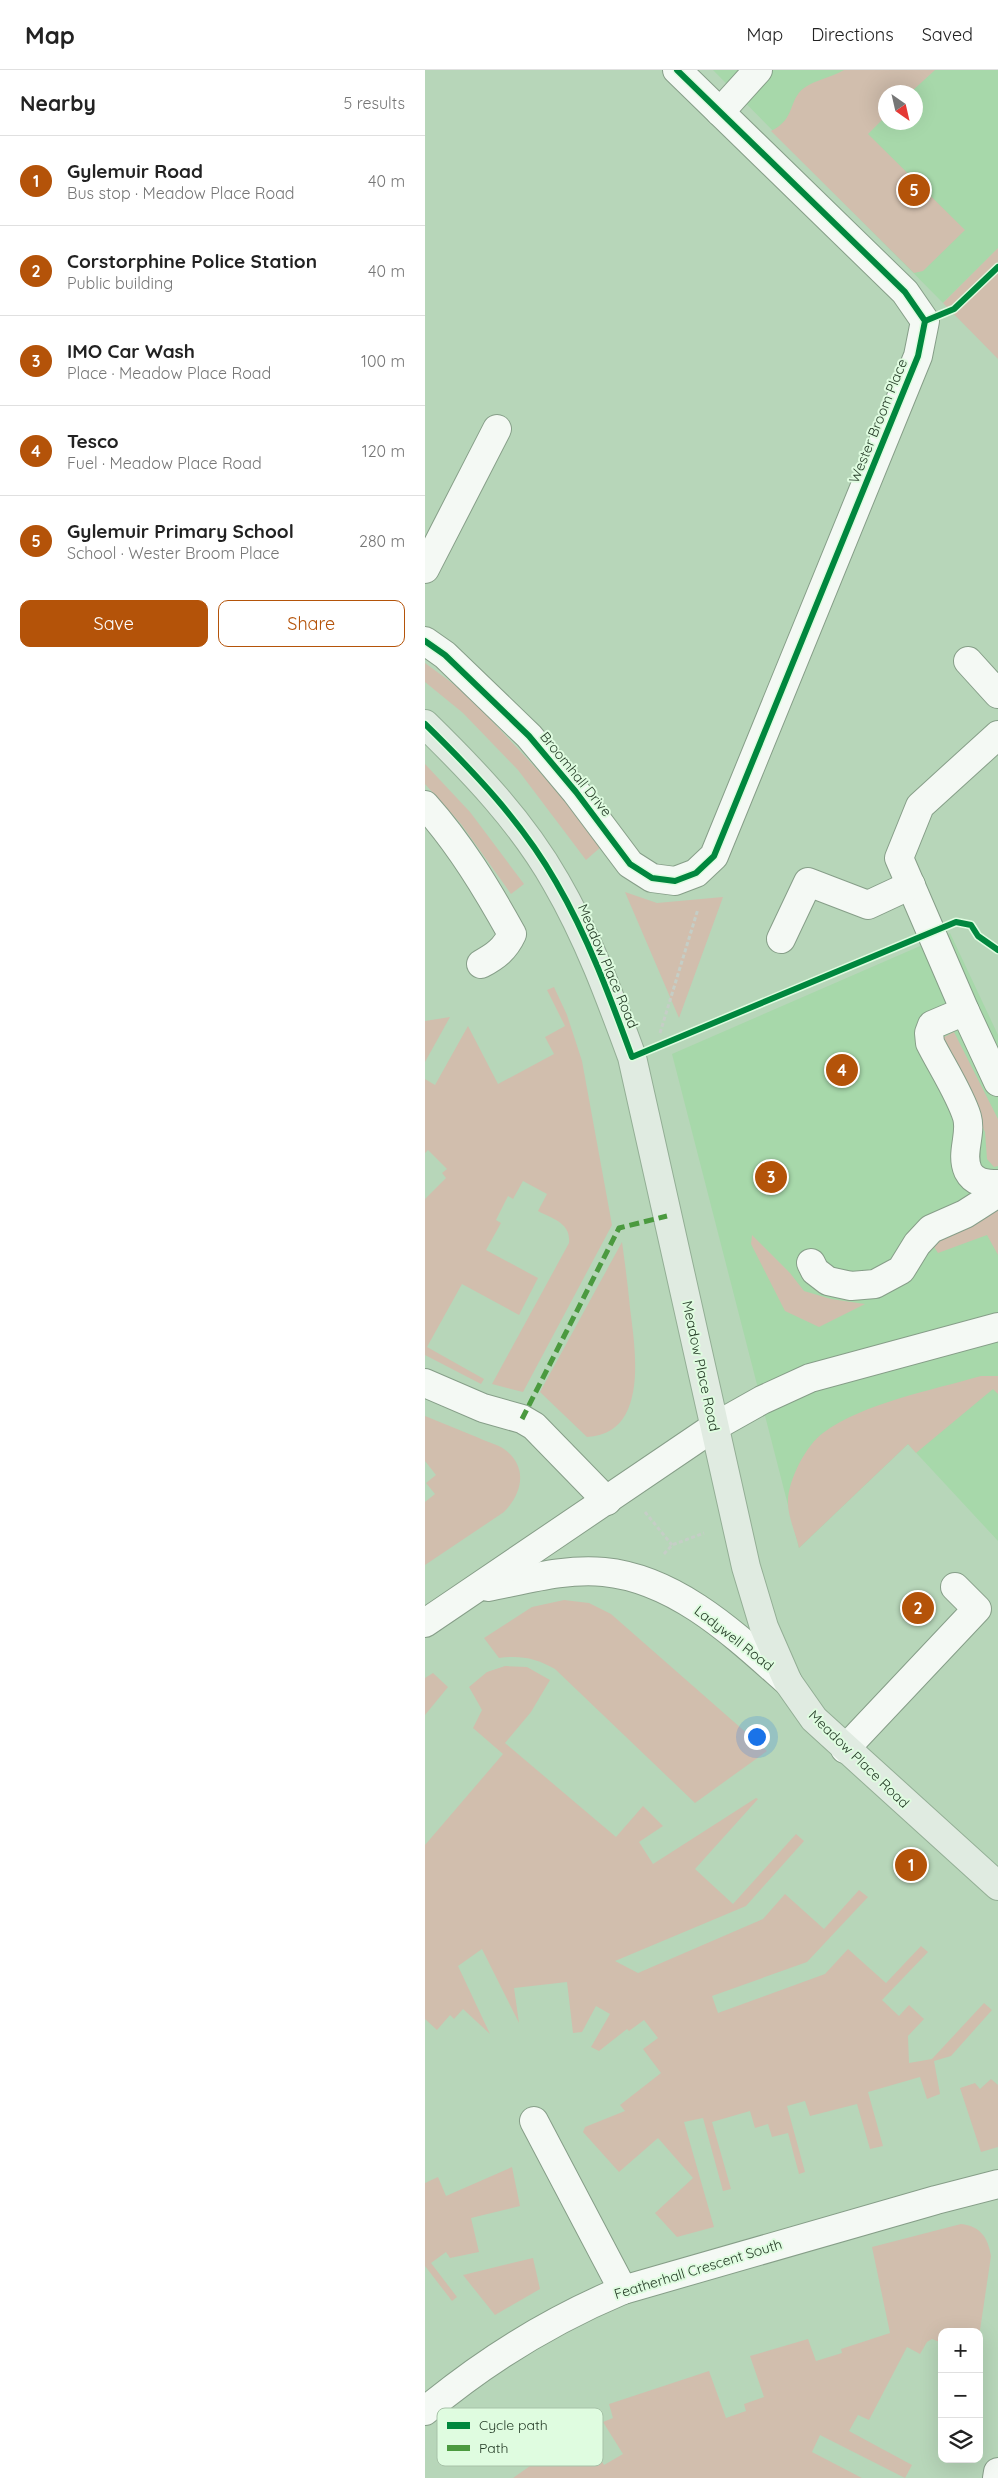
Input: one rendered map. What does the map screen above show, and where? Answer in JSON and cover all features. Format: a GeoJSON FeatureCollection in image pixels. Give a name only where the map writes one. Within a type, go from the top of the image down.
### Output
{"type":"FeatureCollection","features":[{"type":"Feature","properties":{"kind":"main road","name":"Meadow Place Road"},"geometry":{"type":"LineString","coordinates":[[425,724],[482,782],[524,833],[574,915],[604,984],[644,1052],[714,1427],[735,1522],[763,1627],[788,1682],[814,1719],[998,1886]]}},
{"type":"Feature","properties":{"kind":"street","name":"Wester Broom Place"},"geometry":{"type":"LineString","coordinates":[[677,70],[905,292],[925,321],[914,365],[714,856]]}},
{"type":"Feature","properties":{"kind":"street"},"geometry":{"type":"LineString","coordinates":[[720,112],[758,70]]}},
{"type":"Feature","properties":{"kind":"street"},"geometry":{"type":"LineString","coordinates":[[425,570],[497,429]]}},
{"type":"Feature","properties":{"kind":"street","name":"Broomhall Drive"},"geometry":{"type":"LineString","coordinates":[[425,641],[445,655],[529,736],[576,792],[629,864],[652,878],[675,881],[696,873],[714,856]]}},
{"type":"Feature","properties":{"kind":"street"},"geometry":{"type":"LineString","coordinates":[[968,661],[998,694]]}},
{"type":"Feature","properties":{"kind":"street"},"geometry":{"type":"LineString","coordinates":[[998,735],[920,806],[899,858],[998,1082]]}},
{"type":"Feature","properties":{"kind":"street"},"geometry":{"type":"LineString","coordinates":[[425,805],[466,858],[494,901],[512,934],[507,946],[498,955],[481,964]]}},
{"type":"Feature","properties":{"kind":"street"},"geometry":{"type":"LineString","coordinates":[[781,939],[808,882],[868,905],[911,885]]}},
{"type":"Feature","properties":{"kind":"street"},"geometry":{"type":"LineString","coordinates":[[965,1011],[932,1025],[929,1033],[930,1043],[967,1117],[969,1131],[964,1155],[968,1171],[977,1181],[987,1184],[998,1184]]}},
{"type":"Feature","properties":{"kind":"street"},"geometry":{"type":"LineString","coordinates":[[811,1263],[815,1271],[828,1281],[851,1286],[875,1284],[901,1270],[917,1244],[931,1229],[965,1214],[998,1193]]}},
{"type":"Feature","properties":{"kind":"street","name":"Ladywell Road"},"geometry":{"type":"LineString","coordinates":[[425,1623],[714,1427],[762,1400],[810,1378],[998,1327]]}},
{"type":"Feature","properties":{"kind":"street"},"geometry":{"type":"LineString","coordinates":[[425,1383],[483,1408],[522,1419],[534,1426],[616,1494]]}},
{"type":"Feature","properties":{"kind":"street","name":"Ladywell Road"},"geometry":{"type":"LineString","coordinates":[[474,1590],[551,1574],[604,1572],[642,1580],[695,1606],[736,1636],[788,1682]]}},
{"type":"Feature","properties":{"kind":"street"},"geometry":{"type":"LineString","coordinates":[[845,1749],[977,1609],[955,1587]]}},
{"type":"Feature","properties":{"kind":"street"},"geometry":{"type":"LineString","coordinates":[[534,2121],[623,2290]]}},
{"type":"Feature","properties":{"kind":"street","name":"Featherhall Crescent South"},"geometry":{"type":"LineString","coordinates":[[425,2411],[516,2343],[551,2323],[623,2290],[998,2184]]}},
{"type":"Feature","properties":{"kind":"street"},"geometry":{"type":"LineString","coordinates":[[997,2478],[998,2472]]}},
{"type":"Feature","properties":{"kind":"path"},"geometry":{"type":"LineString","coordinates":[[644,1052],[714,856]]}},
{"type":"Feature","properties":{"kind":"path"},"geometry":{"type":"LineString","coordinates":[[616,1494],[672,1545]]}},
{"type":"Feature","properties":{"kind":"path"},"geometry":{"type":"LineString","coordinates":[[642,1580],[672,1545],[735,1522]]}},
{"type":"Feature","properties":{"kind":"shaded area"},"geometry":{"type":"Polygon","coordinates":[[[713,70],[998,70],[998,249],[943,303],[713,70]]]}},
{"type":"Feature","properties":{"kind":"shaded area"},"geometry":{"type":"Polygon","coordinates":[[[844,70],[935,70],[919,85],[878,85],[878,124],[868,134],[965,230],[923,271],[914,273],[771,131],[784,121],[799,93],[804,88],[844,70]]]}},
{"type":"Feature","properties":{"kind":"shaded area"},"geometry":{"type":"Polygon","coordinates":[[[998,248],[998,359],[943,303],[998,248]]]}},
{"type":"Feature","properties":{"kind":"shaded area"},"geometry":{"type":"Polygon","coordinates":[[[425,663],[467,694],[573,808],[602,846],[586,860],[518,770],[463,713],[425,682],[425,663]]]}},
{"type":"Feature","properties":{"kind":"shaded area"},"geometry":{"type":"Polygon","coordinates":[[[425,764],[470,812],[524,884],[511,894],[461,824],[425,784],[425,764]]]}},
{"type":"Feature","properties":{"kind":"shaded area"},"geometry":{"type":"Polygon","coordinates":[[[625,892],[657,903],[723,897],[679,1018],[625,892]]]}},
{"type":"Feature","properties":{"kind":"shaded area"},"geometry":{"type":"Polygon","coordinates":[[[950,933],[998,1035],[998,1541],[908,1444],[799,1548],[672,1054],[950,933]]]}},
{"type":"Feature","properties":{"kind":"shaded area"},"geometry":{"type":"Polygon","coordinates":[[[554,987],[567,1015],[582,1061],[612,1225],[523,1392],[492,1384],[569,1243],[569,1236],[564,1226],[555,1219],[538,1211],[547,1194],[523,1181],[513,1199],[508,1196],[496,1220],[501,1223],[486,1250],[538,1278],[519,1315],[462,1284],[427,1347],[484,1379],[481,1384],[425,1355],[425,1199],[446,1178],[442,1173],[447,1169],[428,1150],[425,1153],[425,1079],[435,1085],[468,1026],[498,1084],[554,1054],[545,1037],[565,1026],[547,990],[554,987]]]}},
{"type":"Feature","properties":{"kind":"shaded area"},"geometry":{"type":"Polygon","coordinates":[[[450,1017],[425,1062],[425,1021],[450,1017]]]}},
{"type":"Feature","properties":{"kind":"shaded area"},"geometry":{"type":"Polygon","coordinates":[[[954,1032],[998,1119],[998,1166],[994,1167],[987,1159],[985,1132],[940,1039],[954,1032]]]}},
{"type":"Feature","properties":{"kind":"shaded area"},"geometry":{"type":"Polygon","coordinates":[[[998,1207],[998,1255],[987,1235],[938,1253],[931,1242],[998,1207]]]}},
{"type":"Feature","properties":{"kind":"shaded area"},"geometry":{"type":"Polygon","coordinates":[[[752,1235],[790,1273],[804,1291],[831,1299],[865,1304],[819,1327],[785,1311],[751,1244],[752,1235]]]}},
{"type":"Feature","properties":{"kind":"shaded area"},"geometry":{"type":"Polygon","coordinates":[[[622,1242],[634,1345],[634,1386],[630,1405],[621,1421],[607,1432],[587,1437],[540,1392],[622,1242]]]}},
{"type":"Feature","properties":{"kind":"shaded area"},"geometry":{"type":"Polygon","coordinates":[[[981,1376],[998,1376],[998,1394],[993,1389],[916,1453],[908,1444],[799,1548],[789,1514],[789,1494],[794,1475],[804,1455],[823,1433],[858,1413],[878,1405],[981,1376]]]}},
{"type":"Feature","properties":{"kind":"shaded area"},"geometry":{"type":"Polygon","coordinates":[[[425,1416],[504,1449],[517,1463],[520,1471],[520,1480],[515,1497],[504,1512],[425,1565],[425,1502],[435,1494],[426,1483],[436,1475],[425,1461],[425,1416]]]}},
{"type":"Feature","properties":{"kind":"shaded area"},"geometry":{"type":"Polygon","coordinates":[[[564,1600],[589,1603],[611,1614],[767,1751],[695,1803],[555,1669],[528,1658],[499,1658],[484,1638],[532,1607],[564,1600]]]}},
{"type":"Feature","properties":{"kind":"shaded area"},"geometry":{"type":"Polygon","coordinates":[[[505,1666],[527,1667],[550,1680],[531,1712],[505,1743],[616,1837],[643,1806],[663,1826],[639,1842],[653,1864],[756,1798],[758,1799],[695,1869],[733,1904],[796,1834],[804,1841],[746,1906],[615,1961],[638,1973],[763,1919],[785,1894],[824,1929],[859,1890],[868,1897],[807,1962],[712,1996],[718,2013],[825,1974],[848,1949],[886,1983],[921,1946],[928,1952],[882,2000],[899,2016],[909,2005],[924,2019],[908,2036],[909,2063],[932,2059],[984,2003],[992,2010],[951,2056],[934,2061],[940,2094],[927,2099],[920,2077],[868,2092],[883,2146],[870,2149],[857,2104],[810,2116],[805,2101],[787,2106],[805,2172],[799,2174],[788,2133],[772,2137],[768,2124],[755,2128],[750,2111],[712,2122],[731,2189],[723,2191],[703,2118],[684,2122],[714,2227],[677,2237],[655,2213],[693,2178],[658,2138],[619,2172],[583,2132],[585,2127],[625,2111],[620,2105],[661,2073],[643,2049],[658,2038],[644,2020],[629,2031],[627,2029],[599,2051],[591,2047],[610,2014],[596,2006],[582,2032],[573,2033],[567,1982],[514,1988],[519,2023],[482,1949],[458,1966],[490,2034],[463,2009],[454,2019],[450,2015],[437,2030],[425,2019],[425,1845],[503,1754],[473,1728],[482,1710],[469,1687],[487,1672],[505,1666]]]}},
{"type":"Feature","properties":{"kind":"shaded area"},"geometry":{"type":"Polygon","coordinates":[[[433,1673],[448,1687],[425,1715],[425,1678],[433,1673]]]}},
{"type":"Feature","properties":{"kind":"shaded area"},"geometry":{"type":"Polygon","coordinates":[[[991,2079],[998,2085],[998,2147],[981,2152],[960,2088],[975,2083],[980,2089],[991,2079]]]}},
{"type":"Feature","properties":{"kind":"shaded area"},"geometry":{"type":"Polygon","coordinates":[[[512,2167],[520,2206],[471,2218],[479,2252],[450,2258],[446,2252],[431,2263],[457,2297],[452,2301],[425,2266],[425,2183],[438,2177],[446,2196],[512,2167]]]}},
{"type":"Feature","properties":{"kind":"shaded area"},"geometry":{"type":"Polygon","coordinates":[[[961,2224],[978,2230],[988,2243],[991,2256],[980,2328],[938,2328],[938,2341],[932,2339],[927,2342],[920,2354],[907,2347],[869,2420],[858,2415],[849,2431],[912,2465],[905,2478],[820,2435],[812,2452],[862,2478],[513,2478],[530,2466],[603,2466],[603,2463],[604,2465],[623,2454],[603,2422],[613,2418],[609,2404],[709,2371],[726,2418],[746,2411],[744,2404],[764,2397],[750,2356],[808,2339],[816,2361],[842,2353],[841,2349],[890,2333],[872,2247],[961,2224]]]}},
{"type":"Feature","properties":{"kind":"shaded area"},"geometry":{"type":"Polygon","coordinates":[[[533,2258],[540,2289],[495,2315],[463,2275],[533,2258]]]}},
{"type":"Feature","properties":{"kind":"marked path"},"geometry":{"type":"LineString","coordinates":[[522,1419],[619,1228],[667,1216]]}},
{"type":"Feature","properties":{"kind":"cycle path"},"geometry":{"type":"LineString","coordinates":[[425,641],[445,655],[529,736],[576,792],[630,864],[652,878],[675,881],[696,873],[714,856],[918,356],[925,321],[905,292],[677,70]]}},
{"type":"Feature","properties":{"kind":"cycle path"},"geometry":{"type":"LineString","coordinates":[[925,321],[954,309],[998,267]]}},
{"type":"Feature","properties":{"kind":"cycle path"},"geometry":{"type":"LineString","coordinates":[[425,724],[461,760],[513,818],[543,860],[568,903],[588,946],[632,1057],[956,922],[971,925],[978,936],[998,950]]}},
{"type":"Feature","properties":{"kind":"place","name":"Gylemuir Primary School"},"geometry":{"type":"Point","coordinates":[914,190]}},
{"type":"Feature","properties":{"kind":"place","name":"Tesco"},"geometry":{"type":"Point","coordinates":[842,1070]}},
{"type":"Feature","properties":{"kind":"place","name":"IMO Car Wash"},"geometry":{"type":"Point","coordinates":[771,1177]}},
{"type":"Feature","properties":{"kind":"place","name":"Corstorphine Police Station"},"geometry":{"type":"Point","coordinates":[918,1608]}},
{"type":"Feature","properties":{"kind":"place","name":"Gylemuir Road"},"geometry":{"type":"Point","coordinates":[911,1865]}}]}
